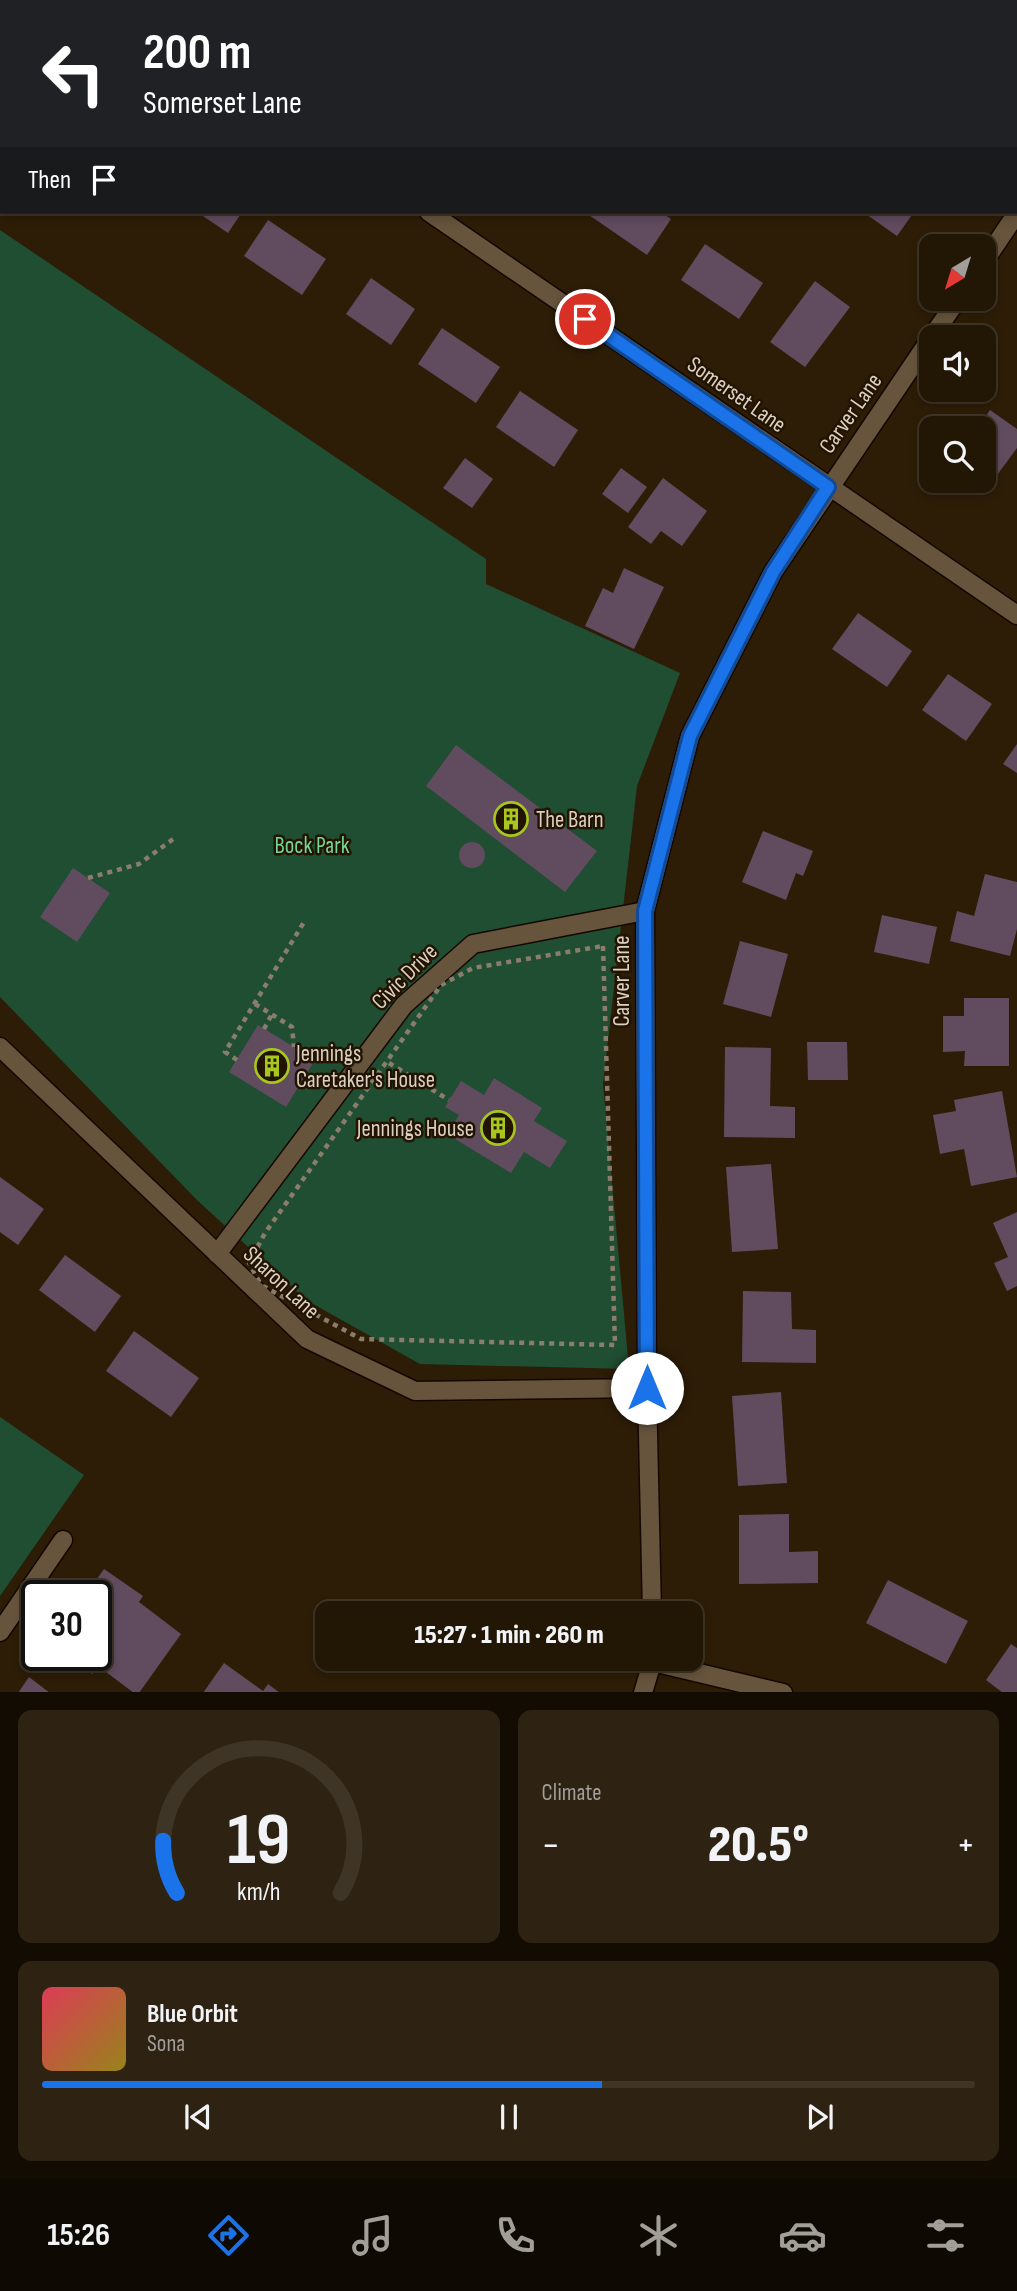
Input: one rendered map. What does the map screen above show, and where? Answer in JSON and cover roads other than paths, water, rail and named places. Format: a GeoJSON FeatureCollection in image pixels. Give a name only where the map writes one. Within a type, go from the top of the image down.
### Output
{"type":"FeatureCollection","features":[{"type":"Feature","properties":{"kind":"street","name":"Somerset Lane"},"geometry":{"type":"LineString","coordinates":[[432,214],[1017,615]]}},
{"type":"Feature","properties":{"kind":"street"},"geometry":{"type":"LineString","coordinates":[[996,245],[1017,214]]}},
{"type":"Feature","properties":{"kind":"street","name":"Carver Lane"},"geometry":{"type":"LineString","coordinates":[[652,1601],[647,1388],[645,911],[690,736],[773,572],[919,355]]}},
{"type":"Feature","properties":{"kind":"street","name":"Civic Drive"},"geometry":{"type":"LineString","coordinates":[[217,1254],[404,1005],[473,944],[645,911]]}},
{"type":"Feature","properties":{"kind":"street","name":"Sharon Lane"},"geometry":{"type":"LineString","coordinates":[[0,1047],[307,1339],[415,1391],[647,1388]]}},
{"type":"Feature","properties":{"kind":"street"},"geometry":{"type":"LineString","coordinates":[[0,1632],[63,1540]]}},
{"type":"Feature","properties":{"kind":"street"},"geometry":{"type":"LineString","coordinates":[[643,1692],[650,1671]]}},
{"type":"Feature","properties":{"kind":"street"},"geometry":{"type":"LineString","coordinates":[[698,1671],[783,1692]]}},
{"type":"Feature","properties":{"kind":"place","name":"The Barn"},"geometry":{"type":"Point","coordinates":[511,819]}},
{"type":"Feature","properties":{"kind":"place","name":"Jennings Caretaker's House"},"geometry":{"type":"Point","coordinates":[272,1066]}},
{"type":"Feature","properties":{"kind":"place","name":"Jennings House"},"geometry":{"type":"Point","coordinates":[498,1128]}},
{"type":"Feature","properties":{"kind":"park label","name":"Bock Park"},"geometry":{"type":"Point","coordinates":[312,845]}}]}
